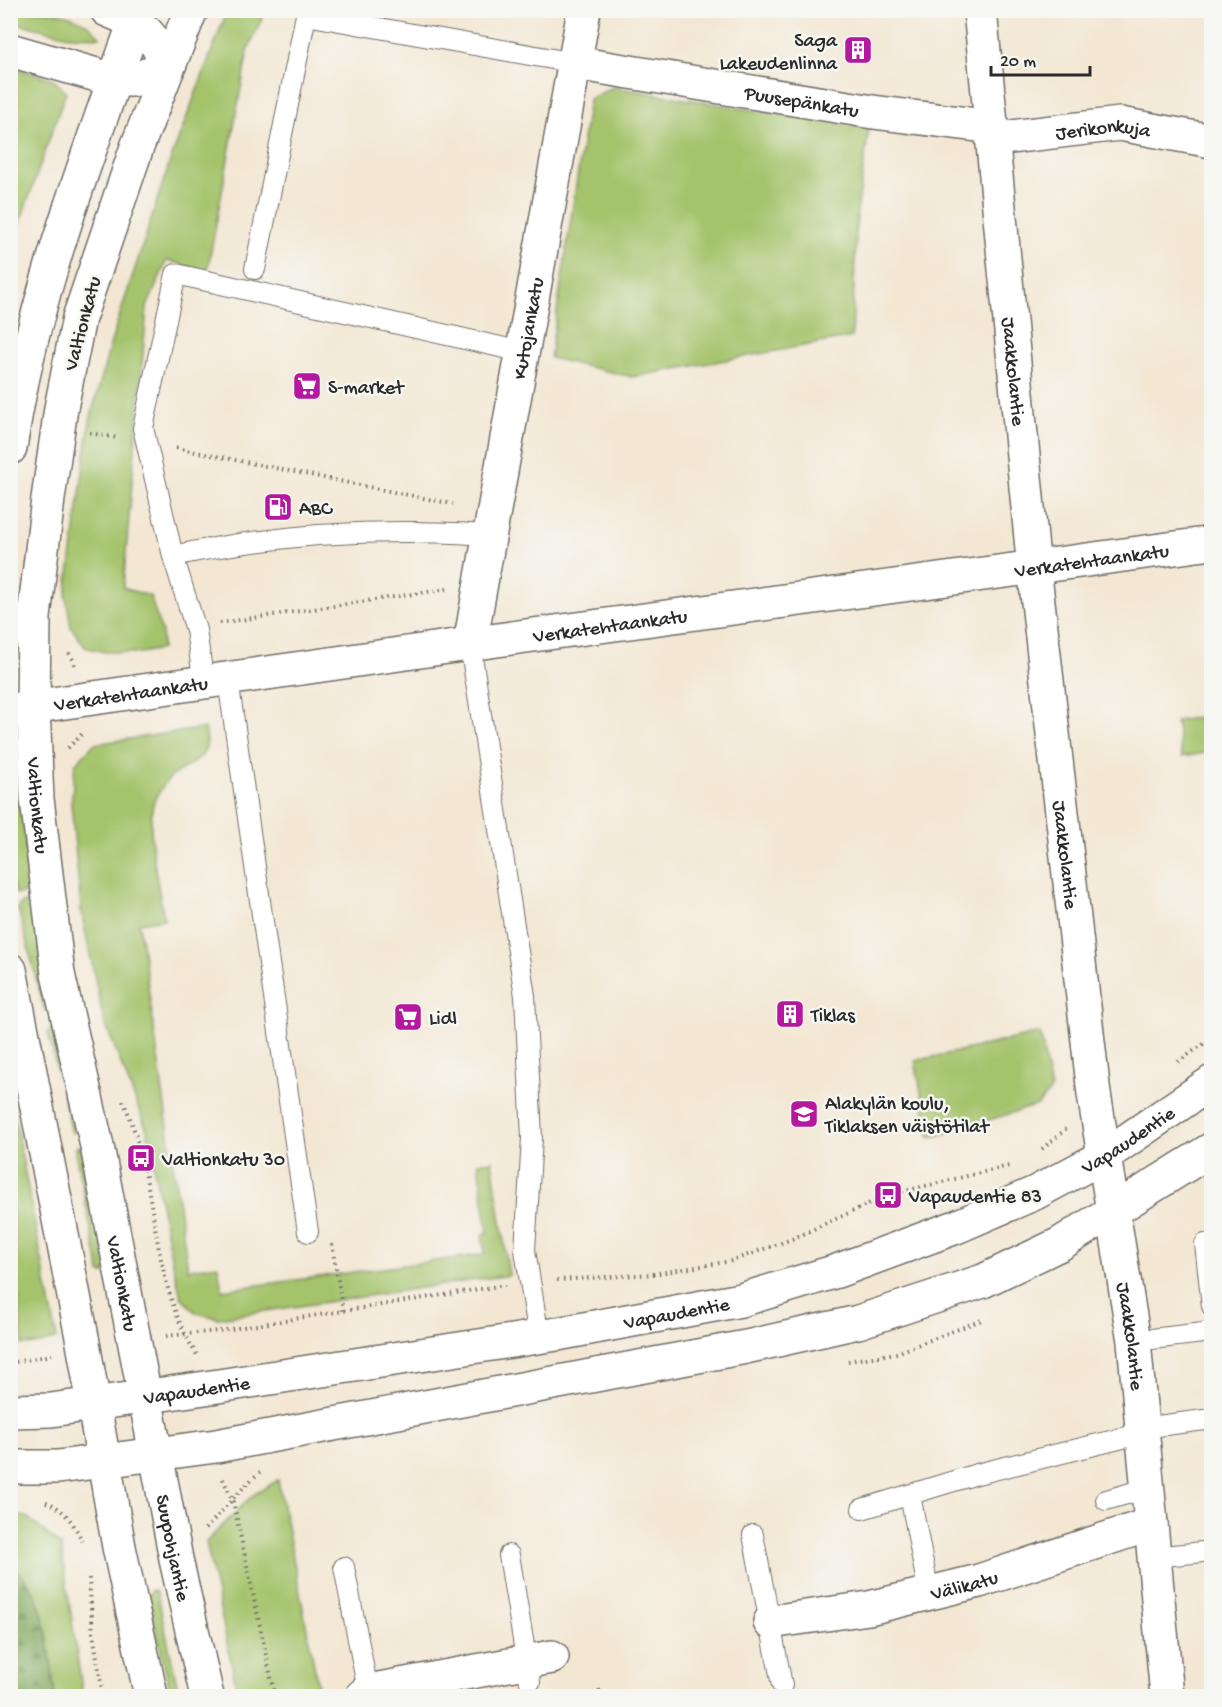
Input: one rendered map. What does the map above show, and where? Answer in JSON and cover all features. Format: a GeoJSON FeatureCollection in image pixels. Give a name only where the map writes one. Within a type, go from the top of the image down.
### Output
{"type":"FeatureCollection","features":[{"type":"Feature","properties":{"kind":"main road","name":"Valtionkatu"},"geometry":{"type":"LineString","coordinates":[[145,1396],[97,1146],[57,974],[37,799],[22,709],[61,408],[77,329],[137,147],[191,10]]}},
{"type":"Feature","properties":{"kind":"main road","name":"Kutojankatu"},"geometry":{"type":"LineString","coordinates":[[470,644],[479,534],[523,352],[584,10]]}},
{"type":"Feature","properties":{"kind":"main road","name":"Jaakkolantie"},"geometry":{"type":"LineString","coordinates":[[980,10],[994,133],[1034,567],[1097,1112],[1112,1211],[1124,1267],[1134,1341],[1167,1696]]}},
{"type":"Feature","properties":{"kind":"main road"},"geometry":{"type":"LineString","coordinates":[[10,50],[114,80],[137,80],[170,63],[148,32],[127,14],[114,80],[61,232],[18,391],[10,448]]}},
{"type":"Feature","properties":{"kind":"main road","name":"Puusepänkatu"},"geometry":{"type":"LineString","coordinates":[[575,63],[994,133]]}},
{"type":"Feature","properties":{"kind":"main road","name":"Jerikonkuja"},"geometry":{"type":"LineString","coordinates":[[994,133],[1120,124],[1212,141]]}},
{"type":"Feature","properties":{"kind":"main road","name":"Verkatehtaankatu"},"geometry":{"type":"LineString","coordinates":[[22,709],[470,644],[1212,543]]}},
{"type":"Feature","properties":{"kind":"main road"},"geometry":{"type":"LineString","coordinates":[[10,970],[103,1461],[152,1696]]}},
{"type":"Feature","properties":{"kind":"main road","name":"Vapaudentie"},"geometry":{"type":"LineString","coordinates":[[10,1411],[51,1410],[205,1388],[539,1337],[741,1300],[837,1271],[996,1210],[1035,1192],[1104,1156],[1212,1082]]}},
{"type":"Feature","properties":{"kind":"main road"},"geometry":{"type":"LineString","coordinates":[[10,1467],[58,1467],[216,1446],[723,1351],[858,1322],[983,1281],[1060,1244],[1212,1149]]}},
{"type":"Feature","properties":{"kind":"main road","name":"Suupohjantie"},"geometry":{"type":"LineString","coordinates":[[145,1396],[177,1564],[207,1696]]}},
{"type":"Feature","properties":{"kind":"main road","name":"Välikatu"},"geometry":{"type":"LineString","coordinates":[[770,1622],[868,1608],[980,1581],[1151,1524]]}},
{"type":"Feature","properties":{"kind":"main road"},"geometry":{"type":"LineString","coordinates":[[365,1694],[431,1687],[544,1665]]}},
{"type":"Feature","properties":{"kind":"lane"},"geometry":{"type":"LineString","coordinates":[[255,269],[306,13],[575,63]]}},
{"type":"Feature","properties":{"kind":"lane"},"geometry":{"type":"LineString","coordinates":[[308,1232],[216,682],[196,630],[173,556],[143,428],[176,274],[523,352]]}},
{"type":"Feature","properties":{"kind":"lane"},"geometry":{"type":"LineString","coordinates":[[173,556],[220,546],[364,531],[479,534]]}},
{"type":"Feature","properties":{"kind":"lane"},"geometry":{"type":"LineString","coordinates":[[470,644],[525,996],[532,1138],[525,1250],[539,1337]]}},
{"type":"Feature","properties":{"kind":"lane"},"geometry":{"type":"LineString","coordinates":[[1205,1244],[1212,1306]]}},
{"type":"Feature","properties":{"kind":"lane"},"geometry":{"type":"LineString","coordinates":[[1134,1341],[1212,1332]]}},
{"type":"Feature","properties":{"kind":"lane"},"geometry":{"type":"LineString","coordinates":[[862,1509],[977,1474],[1142,1430],[1212,1419]]}},
{"type":"Feature","properties":{"kind":"lane"},"geometry":{"type":"LineString","coordinates":[[1106,1500],[1148,1488]]}},
{"type":"Feature","properties":{"kind":"lane"},"geometry":{"type":"LineString","coordinates":[[909,1495],[929,1594]]}},
{"type":"Feature","properties":{"kind":"lane"},"geometry":{"type":"LineString","coordinates":[[753,1535],[782,1685]]}},
{"type":"Feature","properties":{"kind":"lane"},"geometry":{"type":"LineString","coordinates":[[1154,1557],[1212,1551]]}},
{"type":"Feature","properties":{"kind":"lane"},"geometry":{"type":"LineString","coordinates":[[509,1555],[544,1665]]}},
{"type":"Feature","properties":{"kind":"lane"},"geometry":{"type":"LineString","coordinates":[[344,1567],[365,1694]]}},
{"type":"Feature","properties":{"kind":"path"},"geometry":{"type":"LineString","coordinates":[[178,448],[473,508],[479,534]]}},
{"type":"Feature","properties":{"kind":"path"},"geometry":{"type":"LineString","coordinates":[[196,630],[230,619],[449,589]]}},
{"type":"Feature","properties":{"kind":"path"},"geometry":{"type":"LineString","coordinates":[[63,646],[74,661],[83,733],[68,748],[64,756]]}},
{"type":"Feature","properties":{"kind":"path"},"geometry":{"type":"LineString","coordinates":[[74,661],[83,663]]}},
{"type":"Feature","properties":{"kind":"path"},"geometry":{"type":"LineString","coordinates":[[1175,1064],[1212,1038]]}},
{"type":"Feature","properties":{"kind":"path"},"geometry":{"type":"LineString","coordinates":[[120,1094],[129,1113],[141,1158],[162,1263],[183,1333],[201,1360],[205,1388]]}},
{"type":"Feature","properties":{"kind":"path"},"geometry":{"type":"LineString","coordinates":[[1035,1153],[1071,1126],[1097,1112]]}},
{"type":"Feature","properties":{"kind":"path"},"geometry":{"type":"LineString","coordinates":[[183,1333],[219,1331],[530,1281],[654,1274],[731,1261],[792,1239],[888,1195],[1010,1165]]}},
{"type":"Feature","properties":{"kind":"path"},"geometry":{"type":"LineString","coordinates":[[331,1239],[343,1311]]}},
{"type":"Feature","properties":{"kind":"path"},"geometry":{"type":"LineString","coordinates":[[216,1446],[222,1478],[233,1501],[275,1696]]}},
{"type":"Feature","properties":{"kind":"path"},"geometry":{"type":"LineString","coordinates":[[89,1576],[93,1633],[103,1696]]}},
{"type":"Feature","properties":{"kind":"path"},"geometry":{"type":"LineString","coordinates":[[598,1689],[600,1696]]}},
{"type":"Feature","properties":{"kind":"green space"},"geometry":{"type":"Polygon","coordinates":[[[10,11],[47,11],[71,16],[82,21],[100,37],[69,36],[11,22],[10,11]]]}},
{"type":"Feature","properties":{"kind":"green space"},"geometry":{"type":"Polygon","coordinates":[[[227,11],[265,11],[248,50],[207,273],[167,260],[147,307],[123,588],[150,596],[162,633],[162,649],[140,653],[105,652],[85,647],[71,627],[66,596],[90,420],[111,342],[170,161],[227,11]]]}},
{"type":"Feature","properties":{"kind":"green space"},"geometry":{"type":"Polygon","coordinates":[[[11,67],[53,79],[66,92],[11,248],[11,67]]]}},
{"type":"Feature","properties":{"kind":"green space"},"geometry":{"type":"Polygon","coordinates":[[[613,87],[869,129],[857,212],[852,337],[632,377],[550,358],[589,99],[613,87]]]}},
{"type":"Feature","properties":{"kind":"green space"},"geometry":{"type":"Polygon","coordinates":[[[1211,715],[1211,752],[1182,757],[1176,721],[1211,715]]]}},
{"type":"Feature","properties":{"kind":"green space"},"geometry":{"type":"Polygon","coordinates":[[[205,728],[206,748],[202,755],[168,780],[154,801],[152,842],[164,919],[139,923],[188,1269],[218,1265],[222,1290],[485,1254],[482,1235],[488,1233],[478,1163],[492,1161],[509,1275],[218,1318],[196,1313],[181,1297],[169,1248],[147,1130],[103,1018],[81,910],[71,804],[75,764],[94,744],[205,728]]]}},
{"type":"Feature","properties":{"kind":"green space"},"geometry":{"type":"Polygon","coordinates":[[[10,782],[20,788],[29,884],[26,893],[16,894],[10,877],[10,782]]]}},
{"type":"Feature","properties":{"kind":"green space"},"geometry":{"type":"Polygon","coordinates":[[[31,903],[34,910],[50,1009],[45,1011],[18,909],[20,904],[31,903]]]}},
{"type":"Feature","properties":{"kind":"green space"},"geometry":{"type":"Polygon","coordinates":[[[51,1028],[56,1030],[77,1130],[72,1133],[48,1032],[51,1028]]]}},
{"type":"Feature","properties":{"kind":"green space"},"geometry":{"type":"Polygon","coordinates":[[[1040,1033],[1051,1090],[1038,1105],[930,1138],[915,1061],[1040,1033]]]}},
{"type":"Feature","properties":{"kind":"green space"},"geometry":{"type":"Polygon","coordinates":[[[11,1101],[57,1338],[41,1344],[22,1345],[11,1189],[11,1101]]]}},
{"type":"Feature","properties":{"kind":"green space"},"geometry":{"type":"Polygon","coordinates":[[[77,1146],[82,1148],[107,1270],[103,1274],[100,1272],[75,1152],[77,1146]]]}},
{"type":"Feature","properties":{"kind":"green space"},"geometry":{"type":"Polygon","coordinates":[[[278,1480],[320,1696],[238,1696],[206,1542],[253,1495],[278,1480]]]}},
{"type":"Feature","properties":{"kind":"green space"},"geometry":{"type":"Polygon","coordinates":[[[11,1515],[27,1517],[61,1546],[83,1696],[55,1696],[45,1626],[40,1608],[33,1591],[24,1578],[11,1567],[11,1515]]]}},
{"type":"Feature","properties":{"kind":"green space"},"geometry":{"type":"Polygon","coordinates":[[[11,1567],[24,1577],[40,1607],[45,1625],[55,1696],[11,1696],[11,1567]]]}},
{"type":"Feature","properties":{"kind":"green space"},"geometry":{"type":"Polygon","coordinates":[[[152,1590],[157,1592],[178,1689],[175,1695],[171,1694],[148,1596],[152,1590]]]}},
{"type":"Feature","properties":{"kind":"place","name":"Saga Lakeudenlinna"},"geometry":{"type":"Point","coordinates":[858,50]}},
{"type":"Feature","properties":{"kind":"place","name":"S-market"},"geometry":{"type":"Point","coordinates":[307,386]}},
{"type":"Feature","properties":{"kind":"place","name":"ABC"},"geometry":{"type":"Point","coordinates":[278,507]}},
{"type":"Feature","properties":{"kind":"place","name":"Tiklas"},"geometry":{"type":"Point","coordinates":[790,1014]}},
{"type":"Feature","properties":{"kind":"place","name":"Lidl"},"geometry":{"type":"Point","coordinates":[408,1017]}},
{"type":"Feature","properties":{"kind":"place","name":"Alakylän koulu, Tiklaksen väistötilat"},"geometry":{"type":"Point","coordinates":[804,1114]}},
{"type":"Feature","properties":{"kind":"place","name":"Valtionkatu 30"},"geometry":{"type":"Point","coordinates":[141,1158]}},
{"type":"Feature","properties":{"kind":"place","name":"Vapaudentie 83"},"geometry":{"type":"Point","coordinates":[888,1195]}}]}
